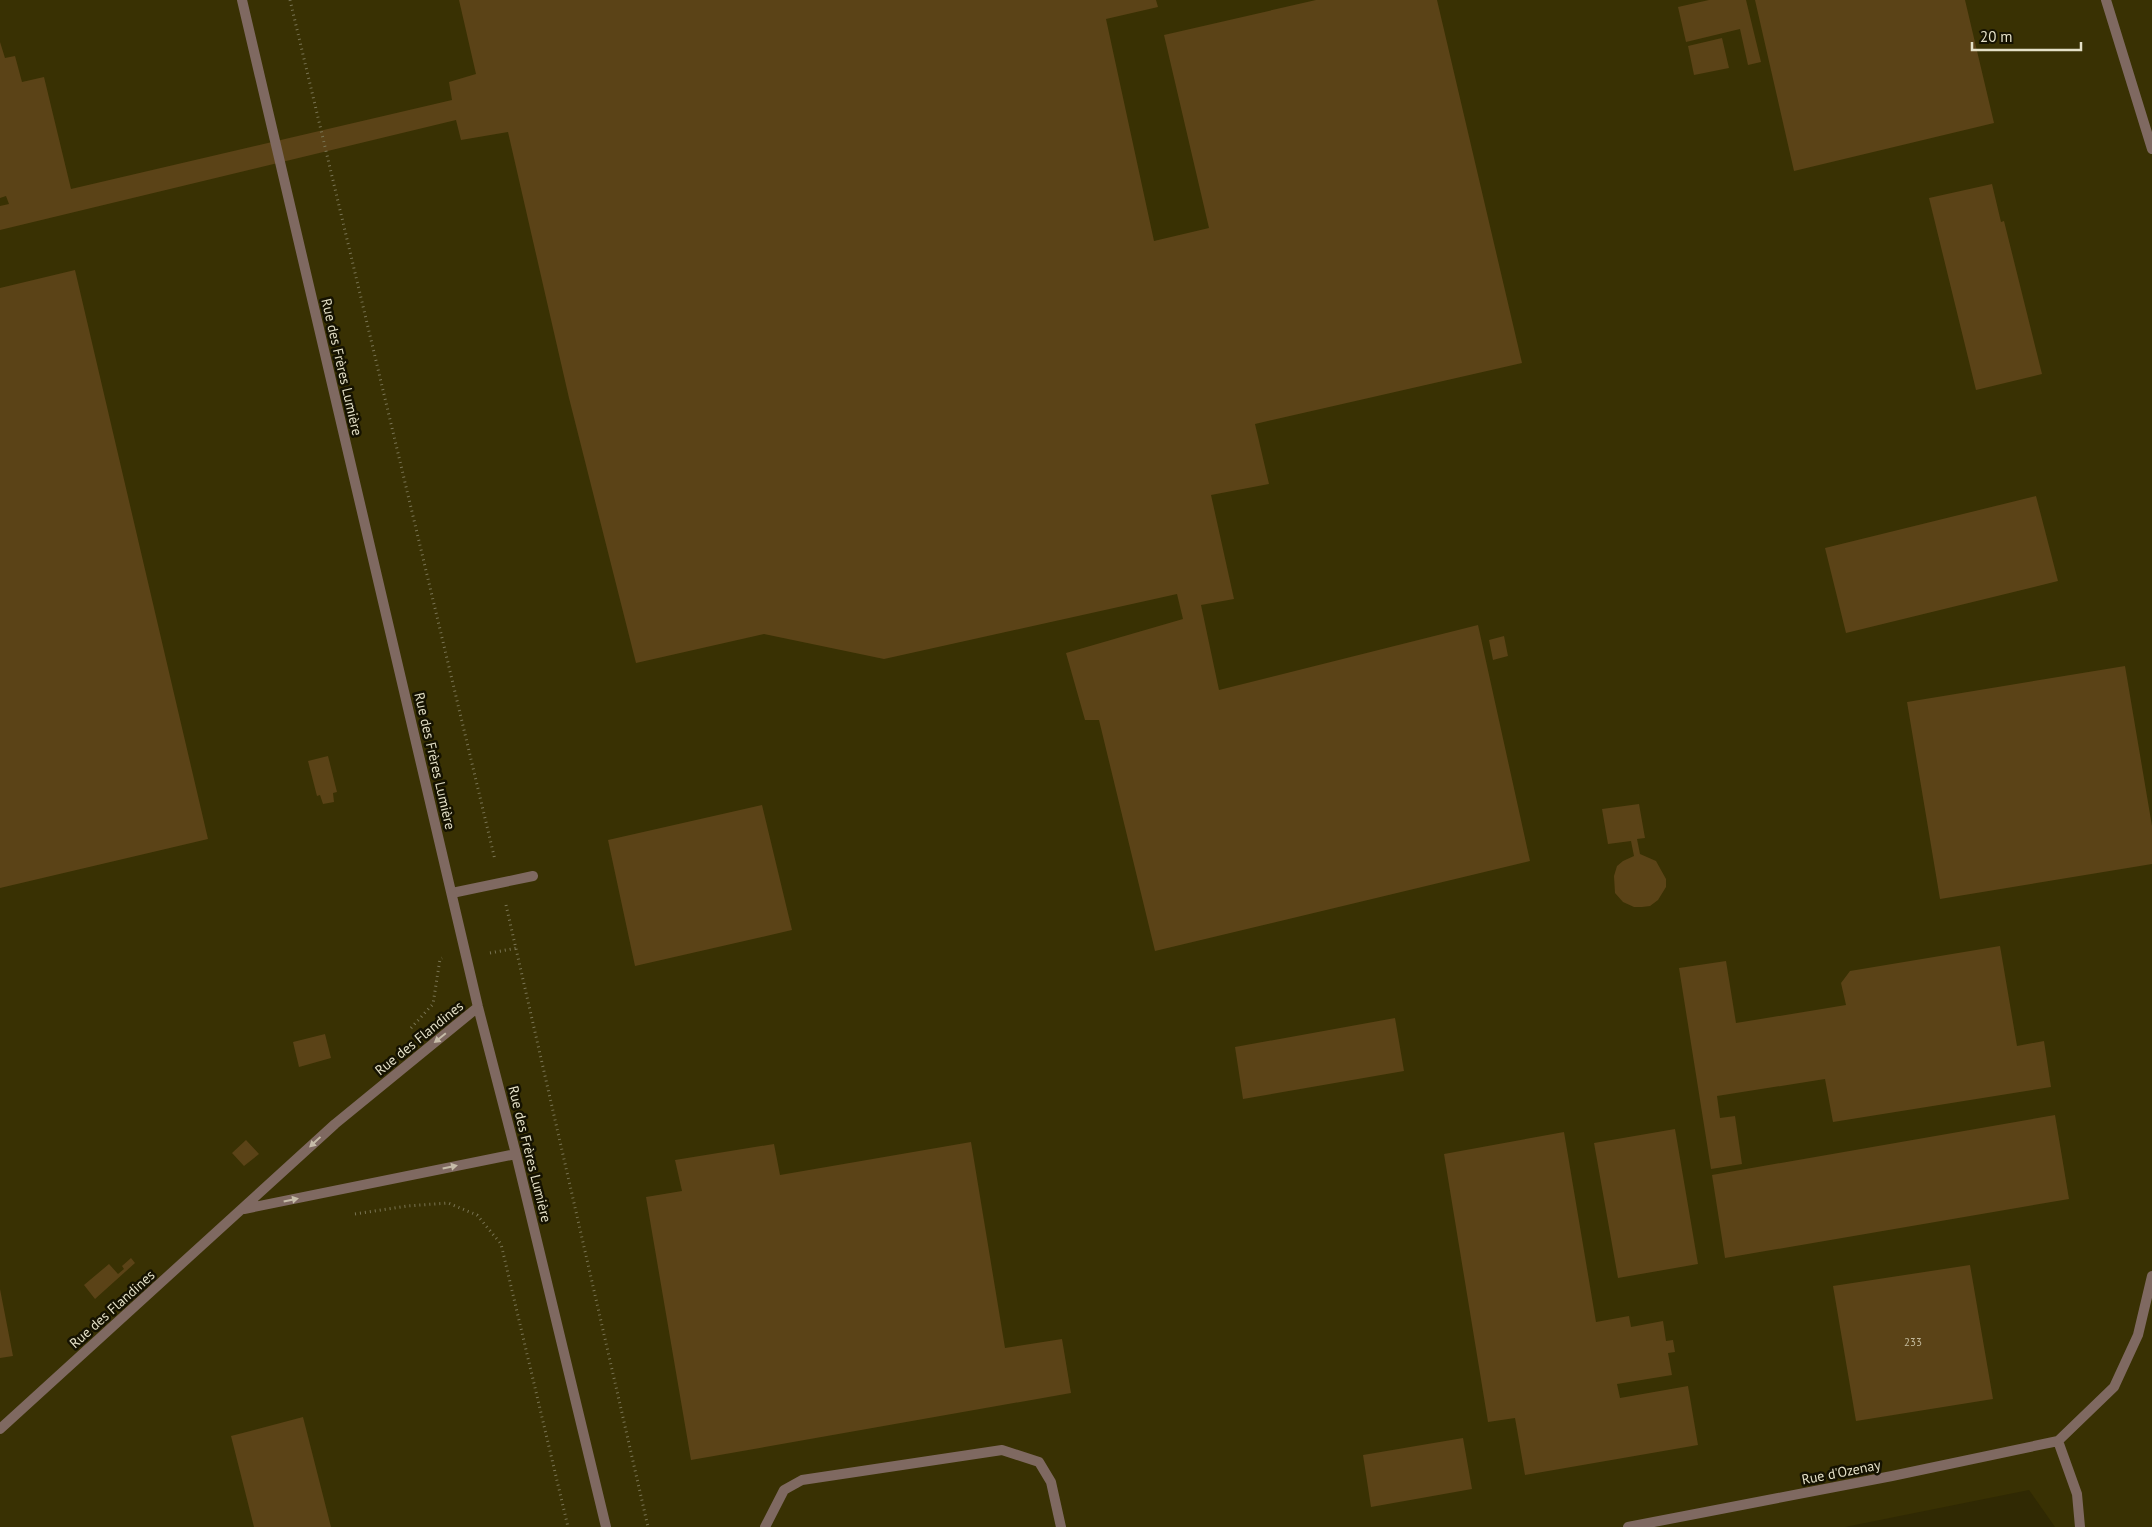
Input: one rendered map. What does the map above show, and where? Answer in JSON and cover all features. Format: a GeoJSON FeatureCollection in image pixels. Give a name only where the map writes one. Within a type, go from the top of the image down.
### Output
{"type":"FeatureCollection","features":[{"type":"Feature","properties":{"kind":"street","name":"Rue des Frères Lumière"},"geometry":{"type":"LineString","coordinates":[[242,0],[478,1008],[516,1154],[606,1527]]}},
{"type":"Feature","properties":{"kind":"street"},"geometry":{"type":"LineString","coordinates":[[2106,0],[2152,148]]}},
{"type":"Feature","properties":{"kind":"street"},"geometry":{"type":"LineString","coordinates":[[452,893],[533,876]]}},
{"type":"Feature","properties":{"kind":"street","name":"Rue des Flandines"},"geometry":{"type":"LineString","coordinates":[[0,1429],[243,1210],[335,1124],[478,1008]]}},
{"type":"Feature","properties":{"kind":"street"},"geometry":{"type":"LineString","coordinates":[[243,1210],[516,1154]]}},
{"type":"Feature","properties":{"kind":"street"},"geometry":{"type":"LineString","coordinates":[[2080,1527],[2078,1494],[2058,1441],[2114,1387],[2138,1335],[2152,1276]]}},
{"type":"Feature","properties":{"kind":"street","name":"Rue d'Ozenay"},"geometry":{"type":"LineString","coordinates":[[1628,1527],[1882,1478],[2058,1441]]}},
{"type":"Feature","properties":{"kind":"street"},"geometry":{"type":"LineString","coordinates":[[765,1527],[784,1490],[802,1480],[1002,1450],[1039,1462],[1050,1482],[1061,1527]]}},
{"type":"Feature","properties":{"kind":"path"},"geometry":{"type":"LineString","coordinates":[[290,0],[517,948],[648,1527]]}},
{"type":"Feature","properties":{"kind":"path"},"geometry":{"type":"LineString","coordinates":[[410,1029],[433,1004],[440,958],[467,958],[517,948]]}},
{"type":"Feature","properties":{"kind":"path"},"geometry":{"type":"LineString","coordinates":[[355,1214],[408,1206],[448,1203],[477,1215],[501,1244],[568,1527]]}},
{"type":"Feature","properties":{"kind":"shaded area"},"geometry":{"type":"Polygon","coordinates":[[[0,0],[2152,0],[2152,1527],[2055,1527],[2029,1490],[1845,1527],[0,1527],[0,0]]]}},
{"type":"Feature","properties":{"kind":"building"},"geometry":{"type":"Polygon","coordinates":[[[459,0],[1156,0],[1158,7],[1106,19],[1154,241],[1209,228],[1164,35],[1316,0],[1437,0],[1522,363],[1255,424],[1269,484],[1211,495],[1234,599],[1201,605],[1219,690],[1478,625],[1530,861],[1155,951],[1099,720],[1085,720],[1066,653],[1183,619],[1177,594],[884,659],[764,634],[636,663],[569,398],[508,132],[461,140],[456,120],[0,230],[0,206],[9,204],[6,196],[0,198],[0,42],[5,58],[15,56],[22,82],[44,77],[71,189],[452,100],[449,82],[476,74],[459,0]]]}},
{"type":"Feature","properties":{"kind":"building"},"geometry":{"type":"Polygon","coordinates":[[[1709,0],[1746,0],[1761,62],[1748,65],[1740,29],[1686,42],[1678,7],[1709,0]]]}},
{"type":"Feature","properties":{"kind":"building"},"geometry":{"type":"Polygon","coordinates":[[[1755,0],[1965,0],[1994,123],[1794,171],[1755,0]]]}},
{"type":"Feature","properties":{"kind":"building"},"geometry":{"type":"Polygon","coordinates":[[[1722,38],[1729,68],[1694,75],[1688,46],[1722,38]]]}},
{"type":"Feature","properties":{"kind":"building"},"geometry":{"type":"Polygon","coordinates":[[[1992,184],[2001,222],[2004,221],[2042,374],[1976,390],[1929,198],[1992,184]]]}},
{"type":"Feature","properties":{"kind":"building"},"geometry":{"type":"Polygon","coordinates":[[[75,270],[208,839],[0,888],[0,288],[75,270]]]}},
{"type":"Feature","properties":{"kind":"building"},"geometry":{"type":"Polygon","coordinates":[[[2036,496],[2058,581],[1846,633],[1825,548],[2036,496]]]}},
{"type":"Feature","properties":{"kind":"building"},"geometry":{"type":"Polygon","coordinates":[[[1504,636],[1508,656],[1493,660],[1489,640],[1504,636]]]}},
{"type":"Feature","properties":{"kind":"building"},"geometry":{"type":"Polygon","coordinates":[[[2125,666],[2152,826],[2152,864],[1940,899],[1907,702],[2125,666]]]}},
{"type":"Feature","properties":{"kind":"building"},"geometry":{"type":"Polygon","coordinates":[[[328,756],[337,792],[333,793],[334,802],[323,804],[320,795],[317,796],[308,761],[328,756]]]}},
{"type":"Feature","properties":{"kind":"building"},"geometry":{"type":"Polygon","coordinates":[[[1639,804],[1645,838],[1637,839],[1640,854],[1656,861],[1666,879],[1666,887],[1658,900],[1650,906],[1634,907],[1623,902],[1615,893],[1614,876],[1617,866],[1634,856],[1631,841],[1608,844],[1602,809],[1639,804]]]}},
{"type":"Feature","properties":{"kind":"building"},"geometry":{"type":"Polygon","coordinates":[[[762,805],[792,930],[635,966],[608,840],[762,805]]]}},
{"type":"Feature","properties":{"kind":"building"},"geometry":{"type":"Polygon","coordinates":[[[2000,946],[2017,1046],[2044,1041],[2051,1087],[1833,1122],[1825,1079],[1717,1096],[1720,1118],[1735,1116],[1742,1164],[1711,1169],[1679,968],[1726,961],[1736,1023],[1846,1005],[1841,983],[1850,971],[2000,946]]]}},
{"type":"Feature","properties":{"kind":"building"},"geometry":{"type":"Polygon","coordinates":[[[1395,1018],[1404,1071],[1243,1099],[1235,1047],[1395,1018]]]}},
{"type":"Feature","properties":{"kind":"building"},"geometry":{"type":"Polygon","coordinates":[[[325,1034],[331,1058],[299,1067],[293,1042],[325,1034]]]}},
{"type":"Feature","properties":{"kind":"building"},"geometry":{"type":"Polygon","coordinates":[[[2055,1115],[2069,1199],[1725,1258],[1712,1175],[2055,1115]]]}},
{"type":"Feature","properties":{"kind":"building"},"geometry":{"type":"Polygon","coordinates":[[[1675,1129],[1698,1264],[1618,1278],[1594,1143],[1675,1129]]]}},
{"type":"Feature","properties":{"kind":"building"},"geometry":{"type":"Polygon","coordinates":[[[1564,1132],[1596,1322],[1629,1316],[1631,1327],[1663,1321],[1666,1341],[1673,1340],[1675,1352],[1668,1353],[1672,1375],[1617,1384],[1620,1398],[1688,1386],[1698,1445],[1525,1475],[1515,1418],[1488,1422],[1444,1154],[1564,1132]]]}},
{"type":"Feature","properties":{"kind":"building"},"geometry":{"type":"Polygon","coordinates":[[[246,1140],[259,1154],[244,1166],[232,1153],[246,1140]]]}},
{"type":"Feature","properties":{"kind":"building"},"geometry":{"type":"Polygon","coordinates":[[[971,1142],[1005,1348],[1062,1339],[1071,1393],[691,1460],[646,1197],[682,1191],[675,1160],[774,1144],[780,1175],[971,1142]]]}},
{"type":"Feature","properties":{"kind":"building"},"geometry":{"type":"Polygon","coordinates":[[[131,1258],[135,1263],[95,1299],[84,1285],[109,1264],[118,1274],[124,1269],[122,1266],[131,1258]]]}},
{"type":"Feature","properties":{"kind":"building"},"geometry":{"type":"Polygon","coordinates":[[[1970,1265],[1993,1399],[1856,1421],[1833,1286],[1970,1265]]]}},
{"type":"Feature","properties":{"kind":"building"},"geometry":{"type":"Polygon","coordinates":[[[0,1289],[13,1356],[0,1358],[0,1289]]]}},
{"type":"Feature","properties":{"kind":"building"},"geometry":{"type":"Polygon","coordinates":[[[303,1417],[331,1527],[254,1527],[231,1436],[303,1417]]]}},
{"type":"Feature","properties":{"kind":"building"},"geometry":{"type":"Polygon","coordinates":[[[1463,1438],[1472,1489],[1371,1507],[1363,1455],[1463,1438]]]}}]}
